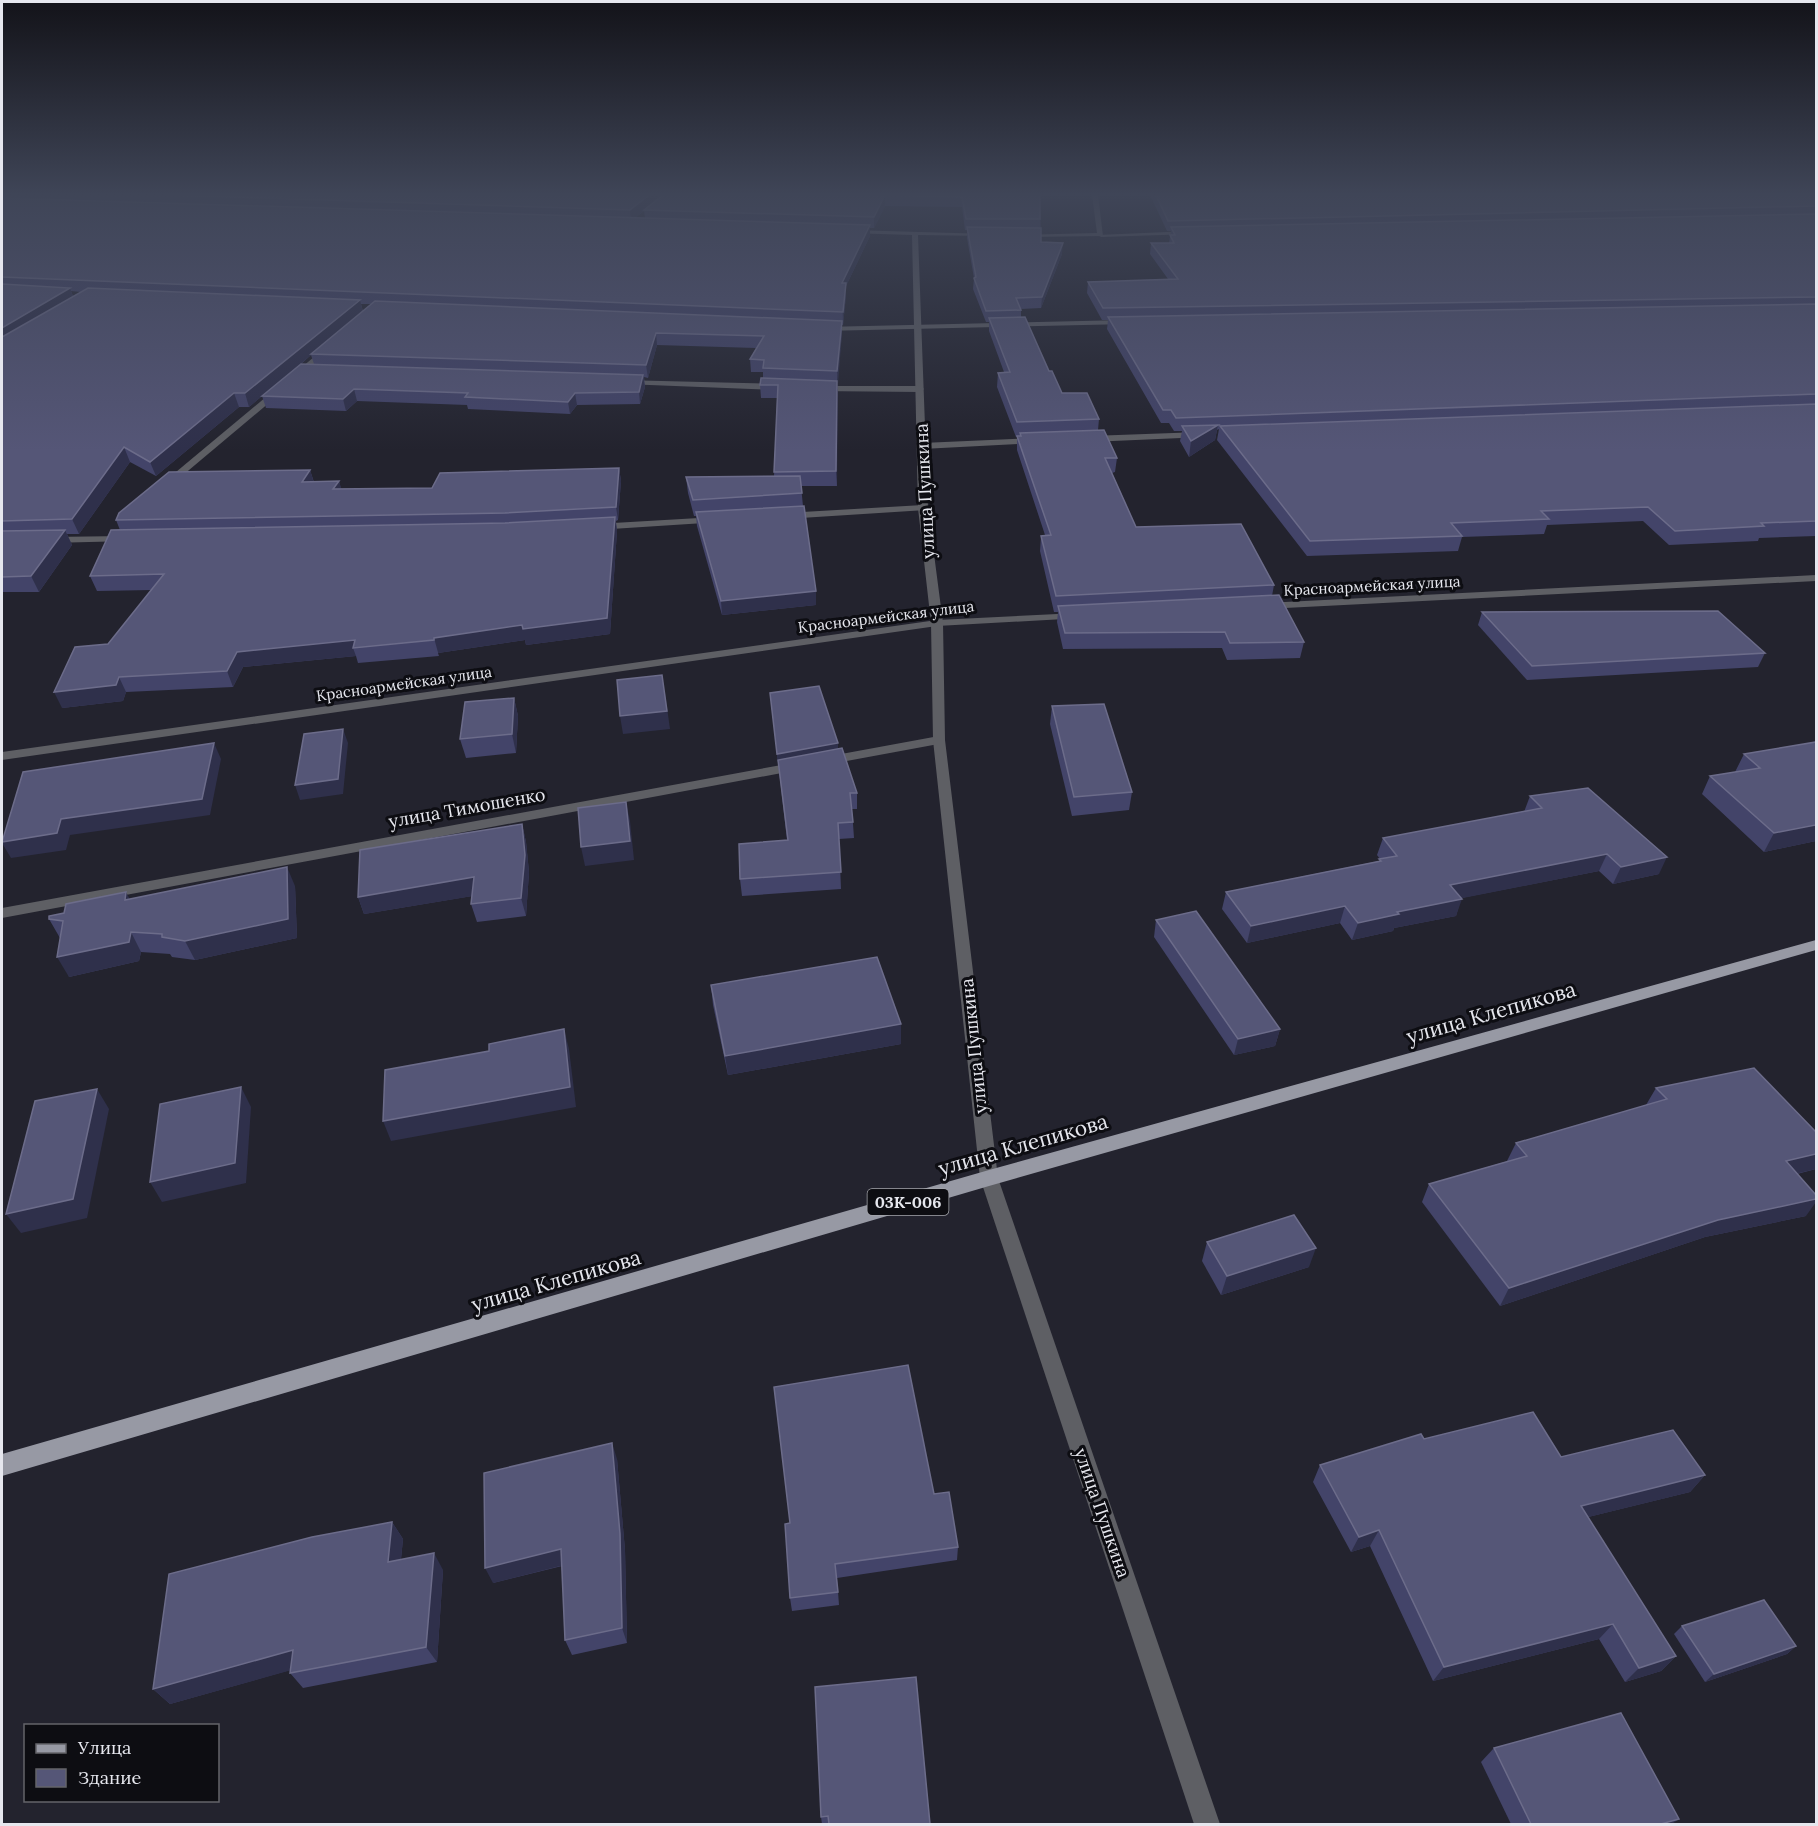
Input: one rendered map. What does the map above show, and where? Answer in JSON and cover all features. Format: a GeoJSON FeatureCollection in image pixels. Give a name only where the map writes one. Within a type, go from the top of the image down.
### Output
{"type":"FeatureCollection","features":[{"type":"Feature","properties":{"kind":"main road","name":"улица Клепикова"},"geometry":{"type":"LineString","coordinates":[[2,1465],[989,1178],[1816,945]]}},
{"type":"Feature","properties":{"kind":"street","name":"улица Пушкина"},"geometry":{"type":"LineString","coordinates":[[916,280],[923,508],[937,623],[939,740],[989,1178],[1207,1824]]}},
{"type":"Feature","properties":{"kind":"street"},"geometry":{"type":"LineString","coordinates":[[809,328],[844,330],[917,326],[1130,322]]}},
{"type":"Feature","properties":{"kind":"street"},"geometry":{"type":"LineString","coordinates":[[162,488],[339,340]]}},
{"type":"Feature","properties":{"kind":"street"},"geometry":{"type":"LineString","coordinates":[[304,371],[316,371]]}},
{"type":"Feature","properties":{"kind":"street"},"geometry":{"type":"LineString","coordinates":[[613,381],[791,388]]}},
{"type":"Feature","properties":{"kind":"street"},"geometry":{"type":"LineString","coordinates":[[803,388],[920,389]]}},
{"type":"Feature","properties":{"kind":"street"},"geometry":{"type":"LineString","coordinates":[[1076,440],[1207,435]]}},
{"type":"Feature","properties":{"kind":"street"},"geometry":{"type":"LineString","coordinates":[[922,446],[1053,441]]}},
{"type":"Feature","properties":{"kind":"street"},"geometry":{"type":"LineString","coordinates":[[769,517],[923,508]]}},
{"type":"Feature","properties":{"kind":"street"},"geometry":{"type":"LineString","coordinates":[[579,528],[733,519]]}},
{"type":"Feature","properties":{"kind":"street"},"geometry":{"type":"LineString","coordinates":[[100,540],[118,525]]}},
{"type":"Feature","properties":{"kind":"street"},"geometry":{"type":"LineString","coordinates":[[34,540],[135,539]]}},
{"type":"Feature","properties":{"kind":"street","name":"Красноармейская улица"},"geometry":{"type":"LineString","coordinates":[[1246,607],[1816,578]]}},
{"type":"Feature","properties":{"kind":"street","name":"Красноармейская улица"},"geometry":{"type":"LineString","coordinates":[[2,756],[937,623],[1091,615]]}},
{"type":"Feature","properties":{"kind":"street","name":"улица Тимошенко"},"geometry":{"type":"LineString","coordinates":[[2,913],[939,740]]}},
{"type":"Feature","properties":{"kind":"building"},"geometry":{"type":"Polygon","coordinates":[[[79,280],[843,280],[842,283],[846,283],[843,312],[79,280]]]}},
{"type":"Feature","properties":{"kind":"building"},"geometry":{"type":"Polygon","coordinates":[[[975,280],[1049,280],[1042,297],[1016,298],[1021,310],[986,311],[975,280]]]}},
{"type":"Feature","properties":{"kind":"building"},"geometry":{"type":"Polygon","coordinates":[[[1816,280],[1816,297],[1103,308],[1088,282],[1816,280]]]}},
{"type":"Feature","properties":{"kind":"building"},"geometry":{"type":"Polygon","coordinates":[[[2,284],[70,288],[2,328],[2,284]]]}},
{"type":"Feature","properties":{"kind":"building"},"geometry":{"type":"Polygon","coordinates":[[[88,288],[360,300],[245,393],[234,393],[150,462],[124,447],[72,519],[2,521],[2,337],[88,288]]]}},
{"type":"Feature","properties":{"kind":"building"},"geometry":{"type":"Polygon","coordinates":[[[375,301],[842,321],[837,371],[763,368],[764,360],[750,359],[764,336],[656,333],[646,365],[311,354],[375,301]]]}},
{"type":"Feature","properties":{"kind":"building"},"geometry":{"type":"Polygon","coordinates":[[[1816,304],[1816,394],[1176,418],[1171,410],[1163,410],[1108,317],[1816,304]]]}},
{"type":"Feature","properties":{"kind":"building"},"geometry":{"type":"Polygon","coordinates":[[[1025,317],[1049,371],[1052,371],[1062,393],[1087,393],[1099,419],[1017,422],[998,373],[1010,372],[989,318],[1025,317]]]}},
{"type":"Feature","properties":{"kind":"building"},"geometry":{"type":"Polygon","coordinates":[[[301,364],[643,375],[639,392],[575,393],[568,402],[465,397],[468,393],[354,389],[343,399],[262,396],[301,364]]]}},
{"type":"Feature","properties":{"kind":"building"},"geometry":{"type":"Polygon","coordinates":[[[761,378],[837,381],[836,471],[774,472],[778,385],[760,385],[761,378]]]}},
{"type":"Feature","properties":{"kind":"building"},"geometry":{"type":"Polygon","coordinates":[[[1816,404],[1816,521],[1761,523],[1764,526],[1675,531],[1648,507],[1541,511],[1549,519],[1451,523],[1462,536],[1310,541],[1220,426],[1816,404]]]}},
{"type":"Feature","properties":{"kind":"building"},"geometry":{"type":"Polygon","coordinates":[[[1218,425],[1191,441],[1182,426],[1218,425]]]}},
{"type":"Feature","properties":{"kind":"building"},"geometry":{"type":"Polygon","coordinates":[[[1104,430],[1117,458],[1105,458],[1136,527],[1241,524],[1274,585],[1056,596],[1041,536],[1051,535],[1017,436],[1021,436],[1020,433],[1104,430]]]}},
{"type":"Feature","properties":{"kind":"building"},"geometry":{"type":"Polygon","coordinates":[[[619,468],[616,507],[505,513],[116,520],[119,513],[169,472],[310,470],[302,482],[339,481],[333,489],[432,488],[440,473],[619,468]]]}},
{"type":"Feature","properties":{"kind":"building"},"geometry":{"type":"Polygon","coordinates":[[[800,476],[802,493],[693,500],[686,477],[800,476]]]}},
{"type":"Feature","properties":{"kind":"building"},"geometry":{"type":"Polygon","coordinates":[[[804,506],[816,591],[721,601],[696,512],[804,506]]]}},
{"type":"Feature","properties":{"kind":"building"},"geometry":{"type":"Polygon","coordinates":[[[615,517],[607,618],[523,629],[522,625],[434,638],[434,640],[353,648],[355,640],[237,652],[227,671],[119,677],[116,685],[54,692],[75,647],[108,644],[164,574],[90,576],[111,530],[505,523],[615,517]]]}},
{"type":"Feature","properties":{"kind":"building"},"geometry":{"type":"Polygon","coordinates":[[[65,530],[31,576],[2,577],[2,531],[65,530]]]}},
{"type":"Feature","properties":{"kind":"building"},"geometry":{"type":"Polygon","coordinates":[[[1279,595],[1304,642],[1230,643],[1225,632],[1065,633],[1058,606],[1279,595]]]}},
{"type":"Feature","properties":{"kind":"building"},"geometry":{"type":"Polygon","coordinates":[[[1718,611],[1765,653],[1532,666],[1482,612],[1718,611]]]}},
{"type":"Feature","properties":{"kind":"building"},"geometry":{"type":"Polygon","coordinates":[[[662,675],[667,711],[620,716],[617,680],[662,675]]]}},
{"type":"Feature","properties":{"kind":"building"},"geometry":{"type":"Polygon","coordinates":[[[819,686],[838,743],[777,754],[770,693],[819,686]]]}},
{"type":"Feature","properties":{"kind":"building"},"geometry":{"type":"Polygon","coordinates":[[[514,698],[512,734],[460,739],[465,702],[514,698]]]}},
{"type":"Feature","properties":{"kind":"building"},"geometry":{"type":"Polygon","coordinates":[[[1104,704],[1132,792],[1074,797],[1052,706],[1104,704]]]}},
{"type":"Feature","properties":{"kind":"building"},"geometry":{"type":"Polygon","coordinates":[[[343,729],[338,779],[295,785],[304,734],[343,729]]]}},
{"type":"Feature","properties":{"kind":"building"},"geometry":{"type":"Polygon","coordinates":[[[1816,742],[1816,825],[1774,833],[1710,776],[1760,768],[1744,754],[1816,742]]]}},
{"type":"Feature","properties":{"kind":"building"},"geometry":{"type":"Polygon","coordinates":[[[214,743],[202,799],[61,819],[57,833],[2,842],[23,772],[214,743]]]}},
{"type":"Feature","properties":{"kind":"building"},"geometry":{"type":"Polygon","coordinates":[[[842,748],[857,793],[850,793],[853,822],[838,823],[841,872],[740,879],[739,844],[788,840],[778,760],[842,748]]]}},
{"type":"Feature","properties":{"kind":"building"},"geometry":{"type":"Polygon","coordinates":[[[1588,788],[1667,857],[1621,867],[1607,854],[1450,885],[1462,899],[1397,912],[1399,914],[1358,923],[1345,906],[1251,926],[1226,892],[1381,861],[1379,859],[1397,856],[1383,838],[1542,808],[1530,796],[1588,788]]]}},
{"type":"Feature","properties":{"kind":"building"},"geometry":{"type":"Polygon","coordinates":[[[626,802],[630,841],[581,847],[578,808],[626,802]]]}},
{"type":"Feature","properties":{"kind":"building"},"geometry":{"type":"Polygon","coordinates":[[[522,824],[525,855],[521,898],[471,904],[474,877],[358,897],[360,850],[522,824]]]}},
{"type":"Feature","properties":{"kind":"building"},"geometry":{"type":"Polygon","coordinates":[[[287,867],[288,919],[185,941],[162,937],[162,934],[131,932],[129,942],[57,957],[63,921],[49,919],[49,916],[64,913],[66,904],[126,892],[125,900],[287,867]]]}},
{"type":"Feature","properties":{"kind":"building"},"geometry":{"type":"Polygon","coordinates":[[[1196,911],[1280,1029],[1238,1039],[1156,920],[1196,911]]]}},
{"type":"Feature","properties":{"kind":"building"},"geometry":{"type":"Polygon","coordinates":[[[877,957],[901,1024],[725,1056],[711,985],[877,957]]]}},
{"type":"Feature","properties":{"kind":"building"},"geometry":{"type":"Polygon","coordinates":[[[564,1029],[570,1087],[383,1121],[385,1070],[489,1051],[489,1044],[564,1029]]]}},
{"type":"Feature","properties":{"kind":"building"},"geometry":{"type":"Polygon","coordinates":[[[1754,1068],[1816,1132],[1816,1154],[1786,1161],[1816,1195],[1816,1199],[1718,1220],[1509,1288],[1429,1184],[1527,1156],[1516,1143],[1667,1099],[1656,1088],[1754,1068]]]}},
{"type":"Feature","properties":{"kind":"building"},"geometry":{"type":"Polygon","coordinates":[[[241,1087],[235,1163],[150,1182],[160,1104],[241,1087]]]}},
{"type":"Feature","properties":{"kind":"building"},"geometry":{"type":"Polygon","coordinates":[[[97,1089],[73,1199],[6,1214],[35,1101],[97,1089]]]}},
{"type":"Feature","properties":{"kind":"building"},"geometry":{"type":"Polygon","coordinates":[[[1294,1215],[1316,1248],[1227,1276],[1207,1242],[1294,1215]]]}},
{"type":"Feature","properties":{"kind":"building"},"geometry":{"type":"Polygon","coordinates":[[[908,1365],[934,1494],[949,1492],[958,1547],[835,1564],[838,1592],[790,1598],[785,1524],[790,1523],[774,1387],[908,1365]]]}},
{"type":"Feature","properties":{"kind":"building"},"geometry":{"type":"Polygon","coordinates":[[[1533,1412],[1561,1457],[1673,1430],[1705,1475],[1581,1506],[1676,1656],[1639,1668],[1613,1624],[1444,1667],[1379,1530],[1359,1537],[1320,1465],[1421,1434],[1424,1439],[1533,1412]]]}},
{"type":"Feature","properties":{"kind":"building"},"geometry":{"type":"Polygon","coordinates":[[[612,1443],[620,1534],[622,1628],[565,1640],[561,1549],[485,1568],[484,1473],[612,1443]]]}},
{"type":"Feature","properties":{"kind":"building"},"geometry":{"type":"Polygon","coordinates":[[[392,1522],[388,1562],[434,1553],[426,1647],[290,1673],[293,1650],[153,1689],[169,1574],[312,1537],[392,1522]]]}},
{"type":"Feature","properties":{"kind":"building"},"geometry":{"type":"Polygon","coordinates":[[[1764,1600],[1796,1646],[1714,1674],[1682,1626],[1764,1600]]]}},
{"type":"Feature","properties":{"kind":"building"},"geometry":{"type":"Polygon","coordinates":[[[916,1677],[930,1824],[829,1824],[828,1816],[821,1817],[815,1687],[916,1677]]]}},
{"type":"Feature","properties":{"kind":"building"},"geometry":{"type":"Polygon","coordinates":[[[1621,1713],[1679,1819],[1661,1824],[1531,1824],[1494,1748],[1621,1713]]]}}]}
